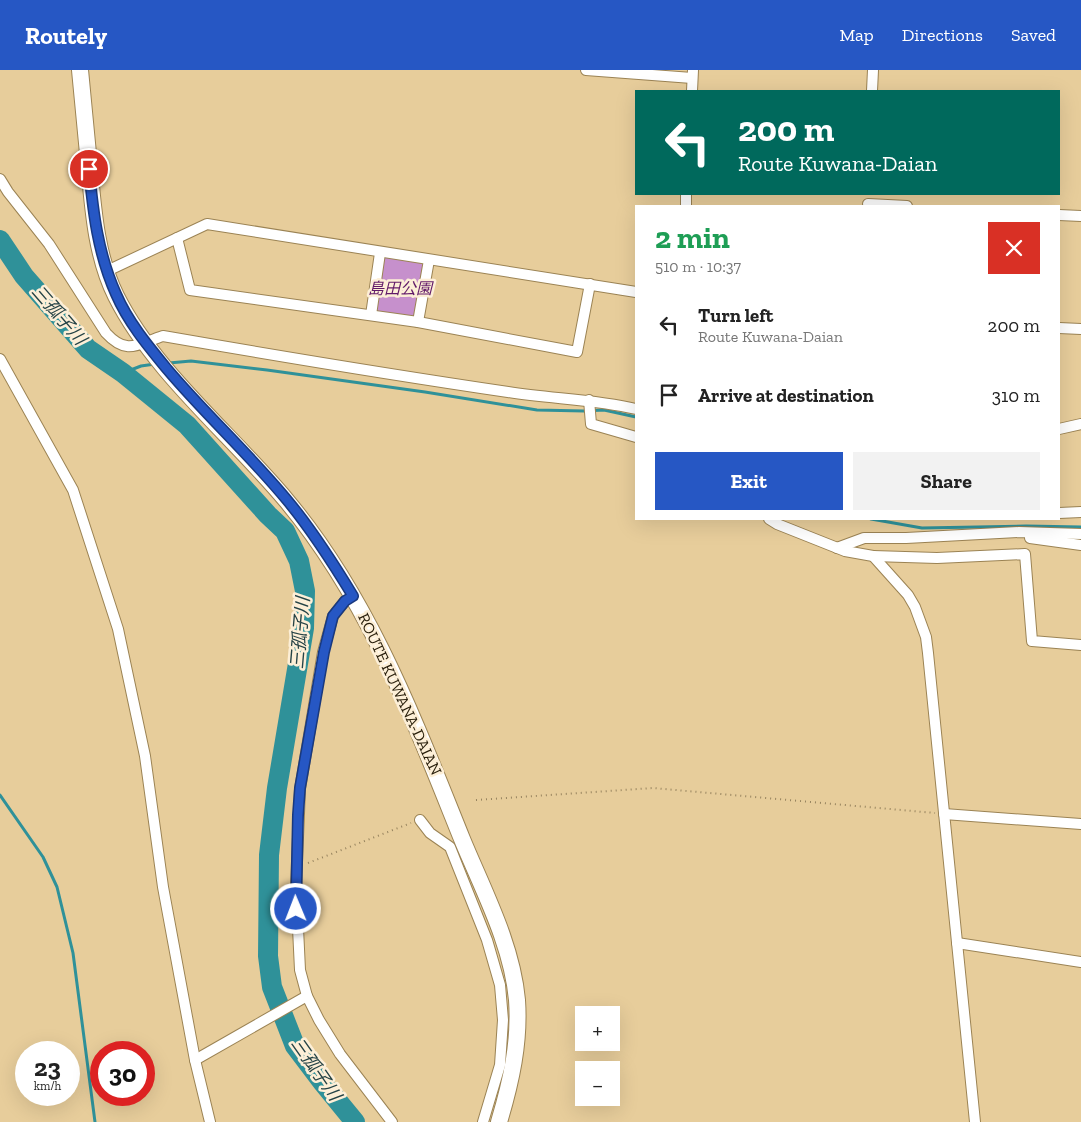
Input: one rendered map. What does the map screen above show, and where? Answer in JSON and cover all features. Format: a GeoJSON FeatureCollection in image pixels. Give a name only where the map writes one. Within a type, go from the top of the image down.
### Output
{"type":"FeatureCollection","features":[{"type":"Feature","properties":{"kind":"main road","name":"ROUTE KUWANA-DAIAN"},"geometry":{"type":"LineString","coordinates":[[80,70],[92,209],[100,248],[116,296],[148,346],[180,385],[286,500],[325,551],[353,596],[377,639],[425,746],[500,931],[513,972],[517,1002],[517,1040],[510,1084],[499,1122]]}},
{"type":"Feature","properties":{"kind":"street"},"geometry":{"type":"LineString","coordinates":[[586,70],[692,74],[692,90]]}},
{"type":"Feature","properties":{"kind":"street"},"geometry":{"type":"LineString","coordinates":[[872,90],[873,70]]}},
{"type":"Feature","properties":{"kind":"street"},"geometry":{"type":"LineString","coordinates":[[0,179],[49,244],[106,332],[114,342],[125,347],[148,346],[163,336],[510,393],[589,402],[635,401]]}},
{"type":"Feature","properties":{"kind":"street"},"geometry":{"type":"LineString","coordinates":[[868,201],[898,205]]}},
{"type":"Feature","properties":{"kind":"street"},"geometry":{"type":"LineString","coordinates":[[1060,215],[1081,216]]}},
{"type":"Feature","properties":{"kind":"street"},"geometry":{"type":"LineString","coordinates":[[107,271],[207,224],[635,292]]}},
{"type":"Feature","properties":{"kind":"street"},"geometry":{"type":"LineString","coordinates":[[177,238],[190,290],[418,322],[577,352],[590,284]]}},
{"type":"Feature","properties":{"kind":"street"},"geometry":{"type":"LineString","coordinates":[[371,315],[380,252]]}},
{"type":"Feature","properties":{"kind":"street"},"geometry":{"type":"LineString","coordinates":[[418,322],[429,260]]}},
{"type":"Feature","properties":{"kind":"street"},"geometry":{"type":"LineString","coordinates":[[1060,328],[1081,329]]}},
{"type":"Feature","properties":{"kind":"street"},"geometry":{"type":"LineString","coordinates":[[0,359],[74,490],[118,629],[145,756],[164,887],[195,1060],[210,1122]]}},
{"type":"Feature","properties":{"kind":"street"},"geometry":{"type":"LineString","coordinates":[[589,402],[591,424],[635,437]]}},
{"type":"Feature","properties":{"kind":"street"},"geometry":{"type":"LineString","coordinates":[[610,403],[635,409]]}},
{"type":"Feature","properties":{"kind":"street"},"geometry":{"type":"LineString","coordinates":[[1060,429],[1081,424]]}},
{"type":"Feature","properties":{"kind":"street"},"geometry":{"type":"LineString","coordinates":[[1060,512],[1081,512]]}},
{"type":"Feature","properties":{"kind":"street"},"geometry":{"type":"LineString","coordinates":[[771,520],[845,551],[873,556],[937,558],[1025,554],[1032,642],[1081,644]]}},
{"type":"Feature","properties":{"kind":"street"},"geometry":{"type":"LineString","coordinates":[[837,548],[864,538],[906,538],[979,533],[1038,532],[1081,534]]}},
{"type":"Feature","properties":{"kind":"street"},"geometry":{"type":"LineString","coordinates":[[979,533],[1081,545]]}},
{"type":"Feature","properties":{"kind":"street"},"geometry":{"type":"LineString","coordinates":[[873,556],[908,595],[915,607],[926,637],[975,1122]]}},
{"type":"Feature","properties":{"kind":"street"},"geometry":{"type":"LineString","coordinates":[[353,596],[345,601],[333,616],[324,652],[300,788],[296,909],[300,970],[304,997],[340,1054],[392,1122]]}},
{"type":"Feature","properties":{"kind":"street"},"geometry":{"type":"LineString","coordinates":[[944,814],[1081,824]]}},
{"type":"Feature","properties":{"kind":"street"},"geometry":{"type":"LineString","coordinates":[[420,820],[430,832],[450,847],[488,940],[500,985],[503,1020],[500,1064],[483,1122]]}},
{"type":"Feature","properties":{"kind":"street"},"geometry":{"type":"LineString","coordinates":[[957,943],[1081,962]]}},
{"type":"Feature","properties":{"kind":"street"},"geometry":{"type":"LineString","coordinates":[[195,1060],[304,997]]}},
{"type":"Feature","properties":{"kind":"path"},"geometry":{"type":"LineString","coordinates":[[476,800],[653,788],[944,814]]}},
{"type":"Feature","properties":{"kind":"path"},"geometry":{"type":"LineString","coordinates":[[297,867],[420,820]]}},
{"type":"Feature","properties":{"kind":"green space","name":"島田公園"},"geometry":{"type":"Polygon","coordinates":[[[383,256],[425,262],[415,320],[375,314],[383,256]]]}},
{"type":"Feature","properties":{"kind":"waterway","name":"三孤子川"},"geometry":{"type":"LineString","coordinates":[[0,240],[24,276],[88,349],[123,373],[187,425],[268,515],[285,531],[299,561],[305,591],[304,628],[277,788],[269,855],[268,956],[272,987],[295,1046],[355,1122]]}},
{"type":"Feature","properties":{"kind":"waterway"},"geometry":{"type":"LineString","coordinates":[[169,363],[191,361],[425,392],[537,410],[604,410],[635,417]]}},
{"type":"Feature","properties":{"kind":"waterway"},"geometry":{"type":"LineString","coordinates":[[123,373],[141,366],[155,364]]}},
{"type":"Feature","properties":{"kind":"waterway"},"geometry":{"type":"LineString","coordinates":[[877,520],[922,528],[1081,527]]}},
{"type":"Feature","properties":{"kind":"waterway"},"geometry":{"type":"LineString","coordinates":[[0,795],[43,857],[57,887],[73,953],[95,1122]]}},
{"type":"Feature","properties":{"kind":"route"},"geometry":{"type":"LineString","coordinates":[[89,169],[92,209],[107,271],[116,296],[144,342],[180,385],[286,500],[325,551],[353,596],[345,601],[333,616],[324,652],[300,788],[296,909]]}}]}
